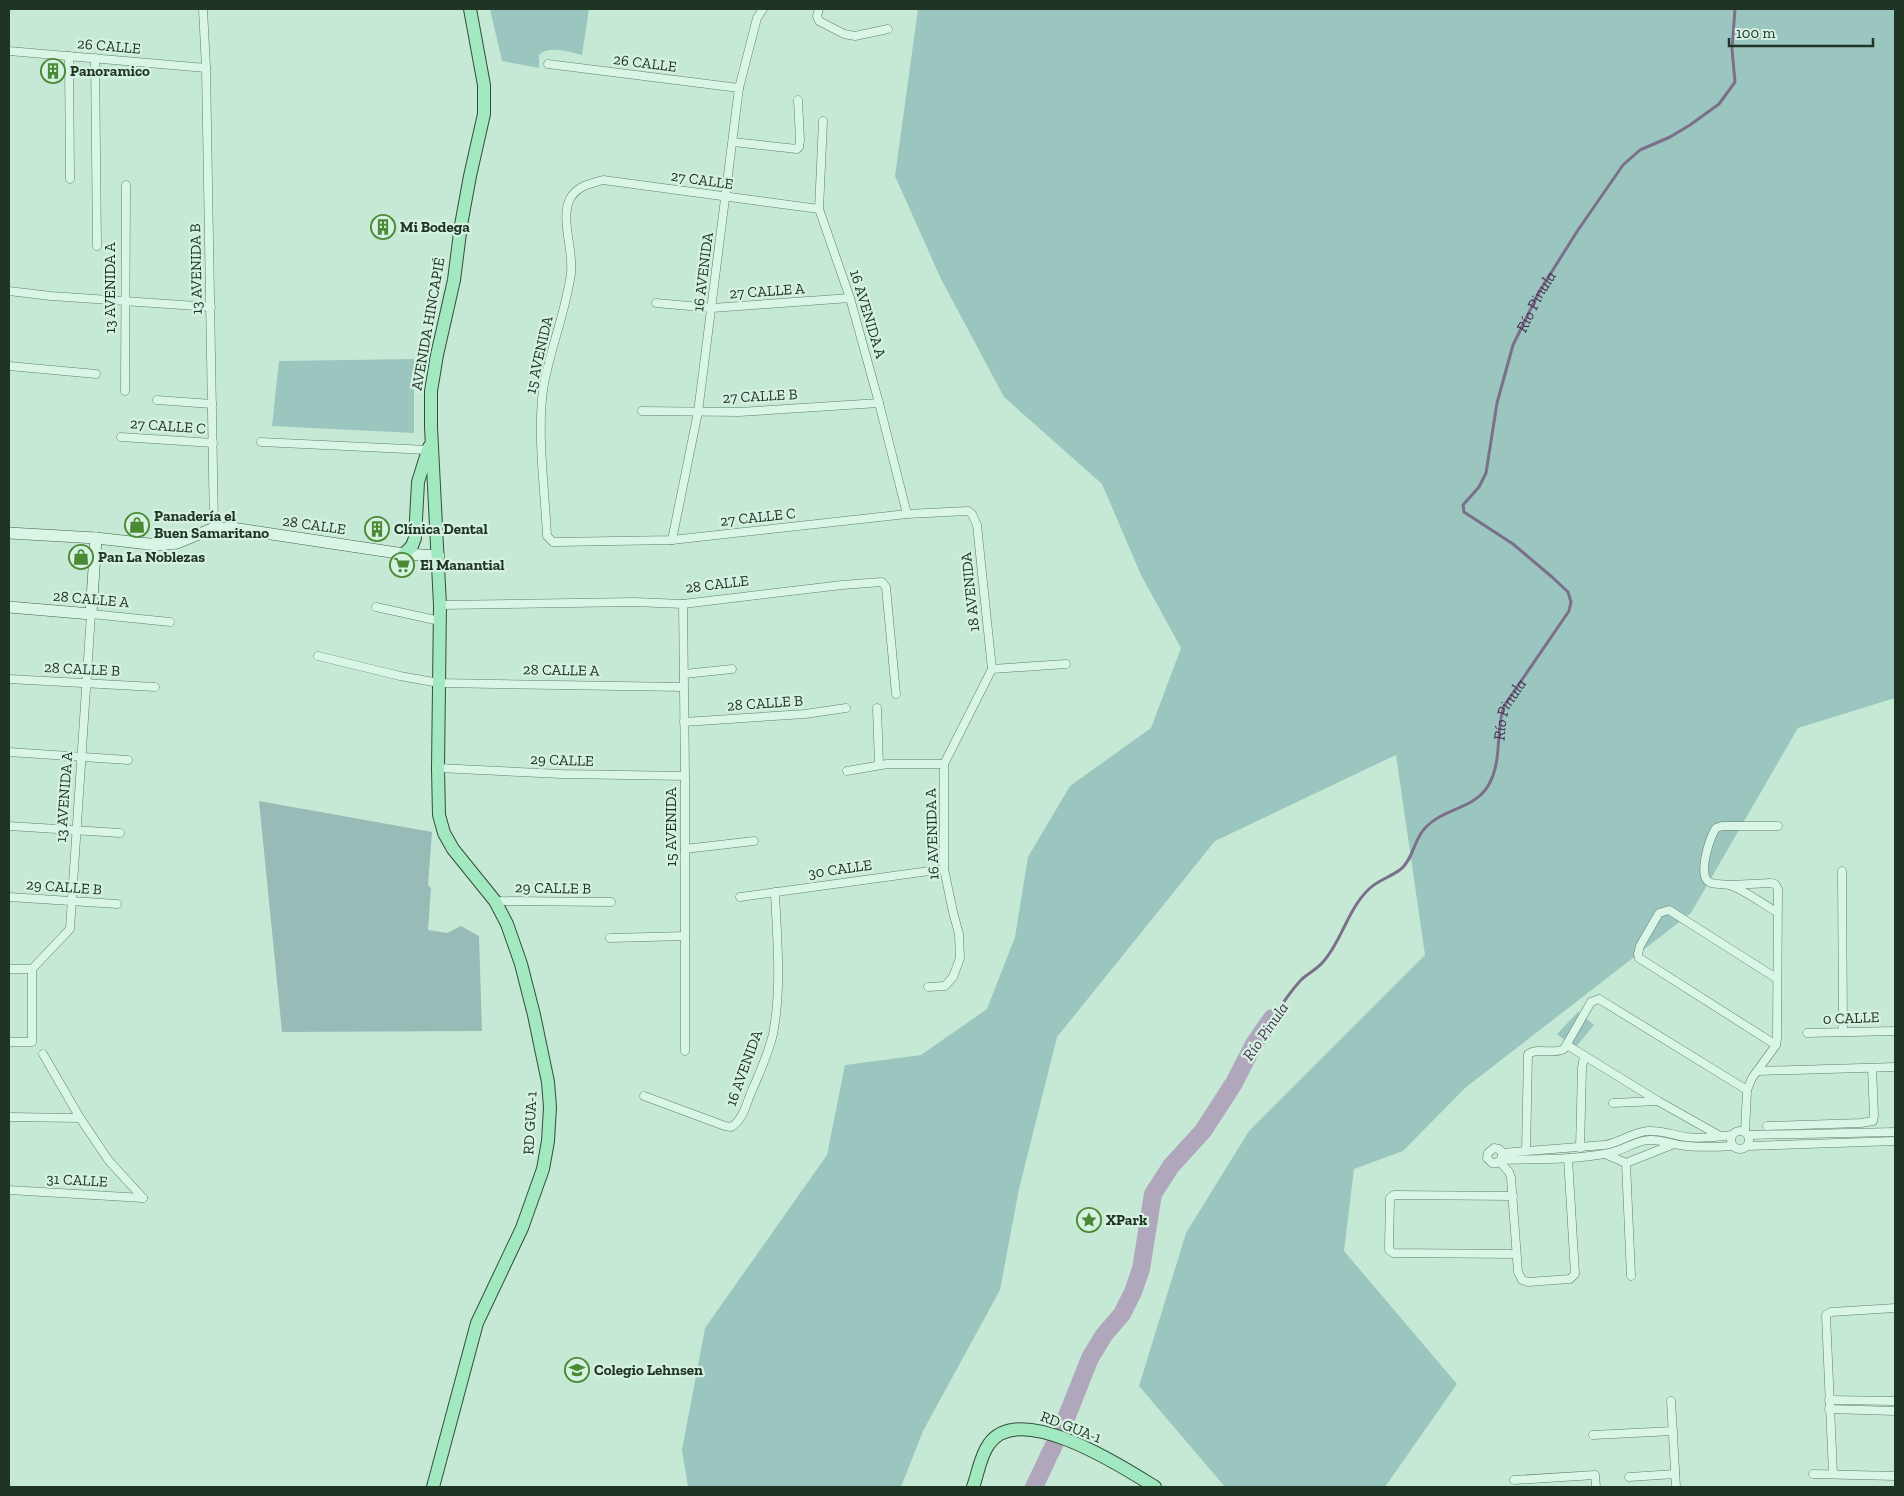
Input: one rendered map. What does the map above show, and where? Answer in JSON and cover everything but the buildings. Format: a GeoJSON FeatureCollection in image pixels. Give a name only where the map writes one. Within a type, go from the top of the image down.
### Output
{"type":"FeatureCollection","features":[{"type":"Feature","properties":{"kind":"main road","name":"AVENIDA HINCAPIÉ"},"geometry":{"type":"LineString","coordinates":[[438,768],[440,605],[439,556],[431,430],[431,391],[454,280],[460,225],[484,114],[484,85],[470,9]]}},
{"type":"Feature","properties":{"kind":"main road"},"geometry":{"type":"LineString","coordinates":[[404,554],[412,546],[415,538],[418,482],[428,450],[431,430]]}},
{"type":"Feature","properties":{"kind":"main road","name":"28 CALLE"},"geometry":{"type":"LineString","coordinates":[[9,533],[96,538],[158,545],[170,544],[214,528],[232,528],[404,554],[439,556]]}},
{"type":"Feature","properties":{"kind":"main road","name":"13 AVENIDA A"},"geometry":{"type":"LineString","coordinates":[[91,614],[96,538]]}},
{"type":"Feature","properties":{"kind":"main road","name":"28 CALLE A"},"geometry":{"type":"LineString","coordinates":[[9,607],[91,614]]}},
{"type":"Feature","properties":{"kind":"main road","name":"RD GUA-1"},"geometry":{"type":"LineString","coordinates":[[433,1487],[477,1323],[522,1228],[543,1169],[548,1140],[550,1107],[548,1082],[521,964],[507,924],[495,901],[453,849],[444,833],[439,815],[438,768]]}},
{"type":"Feature","properties":{"kind":"main road","name":"RD GUA-1"},"geometry":{"type":"LineString","coordinates":[[973,1487],[988,1444],[997,1436],[1018,1428],[1032,1429],[1056,1436],[1108,1458],[1156,1487]]}},
{"type":"Feature","properties":{"kind":"street","name":"13 AVENIDA B"},"geometry":{"type":"LineString","coordinates":[[203,9],[206,68],[214,528]]}},
{"type":"Feature","properties":{"kind":"street","name":"16 AVENIDA"},"geometry":{"type":"LineString","coordinates":[[672,540],[698,412],[739,88],[757,18],[763,9]]}},
{"type":"Feature","properties":{"kind":"street"},"geometry":{"type":"LineString","coordinates":[[819,9],[817,16],[819,21],[844,34],[855,36],[888,29]]}},
{"type":"Feature","properties":{"kind":"street","name":"26 CALLE"},"geometry":{"type":"LineString","coordinates":[[9,51],[206,68]]}},
{"type":"Feature","properties":{"kind":"street"},"geometry":{"type":"LineString","coordinates":[[69,56],[70,179]]}},
{"type":"Feature","properties":{"kind":"street","name":"13 AVENIDA A"},"geometry":{"type":"LineString","coordinates":[[95,58],[97,246]]}},
{"type":"Feature","properties":{"kind":"street","name":"26 CALLE"},"geometry":{"type":"LineString","coordinates":[[548,64],[739,88]]}},
{"type":"Feature","properties":{"kind":"street"},"geometry":{"type":"LineString","coordinates":[[733,142],[797,149],[800,140],[798,100]]}},
{"type":"Feature","properties":{"kind":"street","name":"16 AVENIDA A"},"geometry":{"type":"LineString","coordinates":[[823,121],[819,209],[850,298],[880,403],[908,514]]}},
{"type":"Feature","properties":{"kind":"street","name":"27 CALLE"},"geometry":{"type":"LineString","coordinates":[[582,185],[603,180],[819,209]]}},
{"type":"Feature","properties":{"kind":"street","name":"15 AVENIDA"},"geometry":{"type":"LineString","coordinates":[[547,536],[541,409],[544,384],[561,323],[572,270],[566,210],[571,198],[582,185]]}},
{"type":"Feature","properties":{"kind":"street","name":"13 AVENIDA A"},"geometry":{"type":"LineString","coordinates":[[125,391],[126,186]]}},
{"type":"Feature","properties":{"kind":"street"},"geometry":{"type":"LineString","coordinates":[[9,291],[210,308]]}},
{"type":"Feature","properties":{"kind":"street","name":"27 CALLE A"},"geometry":{"type":"LineString","coordinates":[[656,303],[712,308],[850,298]]}},
{"type":"Feature","properties":{"kind":"street"},"geometry":{"type":"LineString","coordinates":[[9,366],[96,374]]}},
{"type":"Feature","properties":{"kind":"street"},"geometry":{"type":"LineString","coordinates":[[157,400],[212,404]]}},
{"type":"Feature","properties":{"kind":"street","name":"27 CALLE B"},"geometry":{"type":"LineString","coordinates":[[642,411],[739,412],[880,403]]}},
{"type":"Feature","properties":{"kind":"street","name":"27 CALLE C"},"geometry":{"type":"LineString","coordinates":[[121,437],[213,443]]}},
{"type":"Feature","properties":{"kind":"street"},"geometry":{"type":"LineString","coordinates":[[261,442],[428,450]]}},
{"type":"Feature","properties":{"kind":"street","name":"27 CALLE C"},"geometry":{"type":"LineString","coordinates":[[547,536],[553,542],[672,540],[908,514],[964,510],[972,514]]}},
{"type":"Feature","properties":{"kind":"street","name":"18 AVENIDA"},"geometry":{"type":"LineString","coordinates":[[972,514],[977,525],[992,669]]}},
{"type":"Feature","properties":{"kind":"street","name":"28 CALLE"},"geometry":{"type":"LineString","coordinates":[[440,605],[625,602],[683,604],[842,584],[882,582],[886,587],[896,694]]}},
{"type":"Feature","properties":{"kind":"street","name":"15 AVENIDA"},"geometry":{"type":"LineString","coordinates":[[683,604],[685,1051]]}},
{"type":"Feature","properties":{"kind":"street"},"geometry":{"type":"LineString","coordinates":[[376,607],[440,620]]}},
{"type":"Feature","properties":{"kind":"street","name":"13 AVENIDA A"},"geometry":{"type":"LineString","coordinates":[[32,968],[70,929],[91,614]]}},
{"type":"Feature","properties":{"kind":"street","name":"28 CALLE A"},"geometry":{"type":"LineString","coordinates":[[91,614],[170,622]]}},
{"type":"Feature","properties":{"kind":"street","name":"28 CALLE A"},"geometry":{"type":"LineString","coordinates":[[318,656],[400,676],[439,683],[683,687]]}},
{"type":"Feature","properties":{"kind":"street"},"geometry":{"type":"LineString","coordinates":[[992,669],[1066,664]]}},
{"type":"Feature","properties":{"kind":"street"},"geometry":{"type":"LineString","coordinates":[[684,674],[732,669]]}},
{"type":"Feature","properties":{"kind":"street","name":"16 AVENIDA A"},"geometry":{"type":"LineString","coordinates":[[928,987],[945,986],[953,977],[960,958],[959,934],[952,912],[944,869],[944,764],[992,669]]}},
{"type":"Feature","properties":{"kind":"street","name":"28 CALLE B"},"geometry":{"type":"LineString","coordinates":[[9,679],[155,687]]}},
{"type":"Feature","properties":{"kind":"street","name":"28 CALLE B"},"geometry":{"type":"LineString","coordinates":[[684,722],[805,714],[846,708]]}},
{"type":"Feature","properties":{"kind":"street"},"geometry":{"type":"LineString","coordinates":[[877,708],[879,765]]}},
{"type":"Feature","properties":{"kind":"street"},"geometry":{"type":"LineString","coordinates":[[9,752],[128,760]]}},
{"type":"Feature","properties":{"kind":"street"},"geometry":{"type":"LineString","coordinates":[[847,771],[879,765],[944,764]]}},
{"type":"Feature","properties":{"kind":"street","name":"29 CALLE"},"geometry":{"type":"LineString","coordinates":[[438,768],[562,774],[685,776]]}},
{"type":"Feature","properties":{"kind":"street"},"geometry":{"type":"LineString","coordinates":[[9,826],[120,833]]}},
{"type":"Feature","properties":{"kind":"street"},"geometry":{"type":"LineString","coordinates":[[1733,1146],[1730,1140],[1741,1133],[1745,1116],[1747,1090],[1758,1070],[1776,1045],[1778,889],[1775,884],[1730,885],[1707,881],[1705,874],[1708,843],[1716,828],[1722,826],[1778,826]]}},
{"type":"Feature","properties":{"kind":"street"},"geometry":{"type":"LineString","coordinates":[[685,849],[754,841]]}},
{"type":"Feature","properties":{"kind":"street","name":"30 CALLE"},"geometry":{"type":"LineString","coordinates":[[740,897],[944,869]]}},
{"type":"Feature","properties":{"kind":"street"},"geometry":{"type":"LineString","coordinates":[[1842,871],[1844,1032]]}},
{"type":"Feature","properties":{"kind":"street"},"geometry":{"type":"LineString","coordinates":[[1730,885],[1777,912]]}},
{"type":"Feature","properties":{"kind":"street","name":"16 AVENIDA"},"geometry":{"type":"LineString","coordinates":[[644,1096],[725,1126],[731,1127],[739,1120],[761,1070],[773,1034],[778,958],[775,892]]}},
{"type":"Feature","properties":{"kind":"street","name":"29 CALLE B"},"geometry":{"type":"LineString","coordinates":[[9,897],[117,904]]}},
{"type":"Feature","properties":{"kind":"street","name":"29 CALLE B"},"geometry":{"type":"LineString","coordinates":[[495,901],[610,902]]}},
{"type":"Feature","properties":{"kind":"street"},"geometry":{"type":"LineString","coordinates":[[1776,978],[1669,910],[1659,913],[1638,950],[1639,958],[1776,1045]]}},
{"type":"Feature","properties":{"kind":"street"},"geometry":{"type":"LineString","coordinates":[[610,938],[685,936]]}},
{"type":"Feature","properties":{"kind":"street"},"geometry":{"type":"LineString","coordinates":[[9,969],[32,968],[32,1042],[9,1042]]}},
{"type":"Feature","properties":{"kind":"street"},"geometry":{"type":"LineString","coordinates":[[1526,1151],[1528,1054],[1534,1051],[1560,1051],[1567,1045],[1592,1002],[1599,999],[1747,1090]]}},
{"type":"Feature","properties":{"kind":"street","name":"0 CALLE"},"geometry":{"type":"LineString","coordinates":[[1807,1033],[1895,1031]]}},
{"type":"Feature","properties":{"kind":"street"},"geometry":{"type":"LineString","coordinates":[[1567,1045],[1658,1101],[1721,1136]]}},
{"type":"Feature","properties":{"kind":"street"},"geometry":{"type":"LineString","coordinates":[[43,1054],[80,1118]]}},
{"type":"Feature","properties":{"kind":"street"},"geometry":{"type":"LineString","coordinates":[[1580,1148],[1584,1056]]}},
{"type":"Feature","properties":{"kind":"street"},"geometry":{"type":"LineString","coordinates":[[1758,1070],[1895,1067]]}},
{"type":"Feature","properties":{"kind":"street"},"geometry":{"type":"LineString","coordinates":[[1766,1126],[1873,1121],[1872,1068]]}},
{"type":"Feature","properties":{"kind":"street"},"geometry":{"type":"LineString","coordinates":[[1613,1103],[1658,1101]]}},
{"type":"Feature","properties":{"kind":"street"},"geometry":{"type":"LineString","coordinates":[[9,1117],[80,1118]]}},
{"type":"Feature","properties":{"kind":"street","name":"31 CALLE"},"geometry":{"type":"LineString","coordinates":[[9,1190],[143,1198],[109,1161],[80,1118]]}},
{"type":"Feature","properties":{"kind":"street"},"geometry":{"type":"LineString","coordinates":[[1501,1158],[1526,1151],[1610,1144],[1632,1134],[1649,1131],[1666,1132],[1687,1137],[1721,1136],[1741,1133],[1895,1132]]}},
{"type":"Feature","properties":{"kind":"street"},"geometry":{"type":"LineString","coordinates":[[1741,1133],[1749,1142],[1747,1146]]}},
{"type":"Feature","properties":{"kind":"street"},"geometry":{"type":"LineString","coordinates":[[1501,1158],[1568,1158],[1605,1154],[1642,1140],[1664,1140],[1685,1146],[1733,1146],[1741,1149],[1747,1146],[1895,1141]]}},
{"type":"Feature","properties":{"kind":"street"},"geometry":{"type":"LineString","coordinates":[[1605,1154],[1626,1163],[1674,1144]]}},
{"type":"Feature","properties":{"kind":"street"},"geometry":{"type":"LineString","coordinates":[[1501,1158],[1509,1172],[1519,1276],[1525,1281],[1573,1277],[1575,1270],[1568,1158]]}},
{"type":"Feature","properties":{"kind":"street"},"geometry":{"type":"LineString","coordinates":[[1626,1163],[1630,1276]]}},
{"type":"Feature","properties":{"kind":"street"},"geometry":{"type":"LineString","coordinates":[[1512,1196],[1394,1195],[1390,1198],[1389,1250],[1393,1253],[1516,1254]]}},
{"type":"Feature","properties":{"kind":"street"},"geometry":{"type":"LineString","coordinates":[[1833,1474],[1826,1316],[1831,1312],[1895,1308]]}},
{"type":"Feature","properties":{"kind":"street"},"geometry":{"type":"LineString","coordinates":[[1829,1400],[1895,1401]]}},
{"type":"Feature","properties":{"kind":"street"},"geometry":{"type":"LineString","coordinates":[[1671,1401],[1676,1487]]}},
{"type":"Feature","properties":{"kind":"street"},"geometry":{"type":"LineString","coordinates":[[1829,1409],[1895,1410]]}},
{"type":"Feature","properties":{"kind":"street"},"geometry":{"type":"LineString","coordinates":[[1593,1435],[1673,1431]]}},
{"type":"Feature","properties":{"kind":"street"},"geometry":{"type":"LineString","coordinates":[[1629,1477],[1675,1474]]}},
{"type":"Feature","properties":{"kind":"street"},"geometry":{"type":"LineString","coordinates":[[1813,1474],[1895,1476]]}},
{"type":"Feature","properties":{"kind":"street"},"geometry":{"type":"LineString","coordinates":[[1514,1480],[1595,1475],[1596,1487]]}},
{"type":"Feature","properties":{"kind":"shaded area"},"geometry":{"type":"Polygon","coordinates":[[[490,9],[589,9],[582,55],[560,50],[549,50],[539,55],[539,68],[502,61],[490,9]]]}},
{"type":"Feature","properties":{"kind":"shaded area"},"geometry":{"type":"Polygon","coordinates":[[[918,9],[1895,9],[1895,698],[1798,728],[1691,913],[1465,1088],[1403,1151],[1354,1169],[1344,1251],[1457,1384],[1385,1487],[1225,1487],[1139,1386],[1186,1233],[1249,1131],[1425,955],[1396,755],[1215,841],[1057,1037],[1019,1189],[1000,1290],[923,1431],[901,1487],[688,1487],[682,1450],[705,1328],[827,1155],[845,1065],[921,1055],[987,1009],[1015,937],[1028,857],[1070,786],[1151,728],[1181,648],[1141,575],[1102,484],[1004,397],[941,279],[895,176],[918,9]]]}},
{"type":"Feature","properties":{"kind":"shaded area"},"geometry":{"type":"Polygon","coordinates":[[[414,359],[414,433],[272,426],[279,361],[414,359]]]}},
{"type":"Feature","properties":{"kind":"shaded area"},"geometry":{"type":"Polygon","coordinates":[[[259,801],[432,832],[428,885],[431,888],[428,930],[447,933],[461,926],[479,936],[482,1031],[282,1032],[259,801]]]}},
{"type":"Feature","properties":{"kind":"shaded area"},"geometry":{"type":"Polygon","coordinates":[[[1578,1012],[1594,1025],[1575,1048],[1557,1034],[1578,1012]]]}},
{"type":"Feature","properties":{"kind":"waterway","name":"Río Pinula"},"geometry":{"type":"LineString","coordinates":[[1272,1018],[1298,983],[1330,954],[1361,897],[1380,881],[1401,869],[1409,859],[1426,827],[1441,816],[1475,799],[1488,786],[1496,767],[1501,716],[1504,706],[1569,611],[1571,602],[1568,592],[1513,544],[1464,512],[1463,505],[1479,487],[1486,473],[1497,403],[1513,345],[1539,292],[1578,230],[1623,165],[1640,150],[1670,137],[1719,104],[1735,82],[1732,49],[1735,9]]}},
{"type":"Feature","properties":{"kind":"waterway","name":"Río Pinula"},"geometry":{"type":"LineString","coordinates":[[1063,1426],[1090,1358],[1104,1335],[1122,1314],[1133,1292],[1141,1269],[1153,1194],[1171,1166],[1203,1131],[1234,1083],[1254,1044],[1272,1018]]}},
{"type":"Feature","properties":{"kind":"waterway","name":"Río Pinula"},"geometry":{"type":"LineString","coordinates":[[1034,1487],[1054,1445]]}},
{"type":"Feature","properties":{"kind":"place","name":"Panoramico"},"geometry":{"type":"Point","coordinates":[53,71]}},
{"type":"Feature","properties":{"kind":"place","name":"Mi Bodega"},"geometry":{"type":"Point","coordinates":[383,227]}},
{"type":"Feature","properties":{"kind":"place","name":"Panadería el Buen Samaritano"},"geometry":{"type":"Point","coordinates":[137,525]}},
{"type":"Feature","properties":{"kind":"place","name":"Clínica Dental"},"geometry":{"type":"Point","coordinates":[377,529]}},
{"type":"Feature","properties":{"kind":"place","name":"Pan La Noblezas"},"geometry":{"type":"Point","coordinates":[81,557]}},
{"type":"Feature","properties":{"kind":"place","name":"El Manantial"},"geometry":{"type":"Point","coordinates":[402,565]}},
{"type":"Feature","properties":{"kind":"place","name":"XPark"},"geometry":{"type":"Point","coordinates":[1089,1220]}},
{"type":"Feature","properties":{"kind":"place","name":"Colegio Lehnsen"},"geometry":{"type":"Point","coordinates":[577,1370]}}]}
